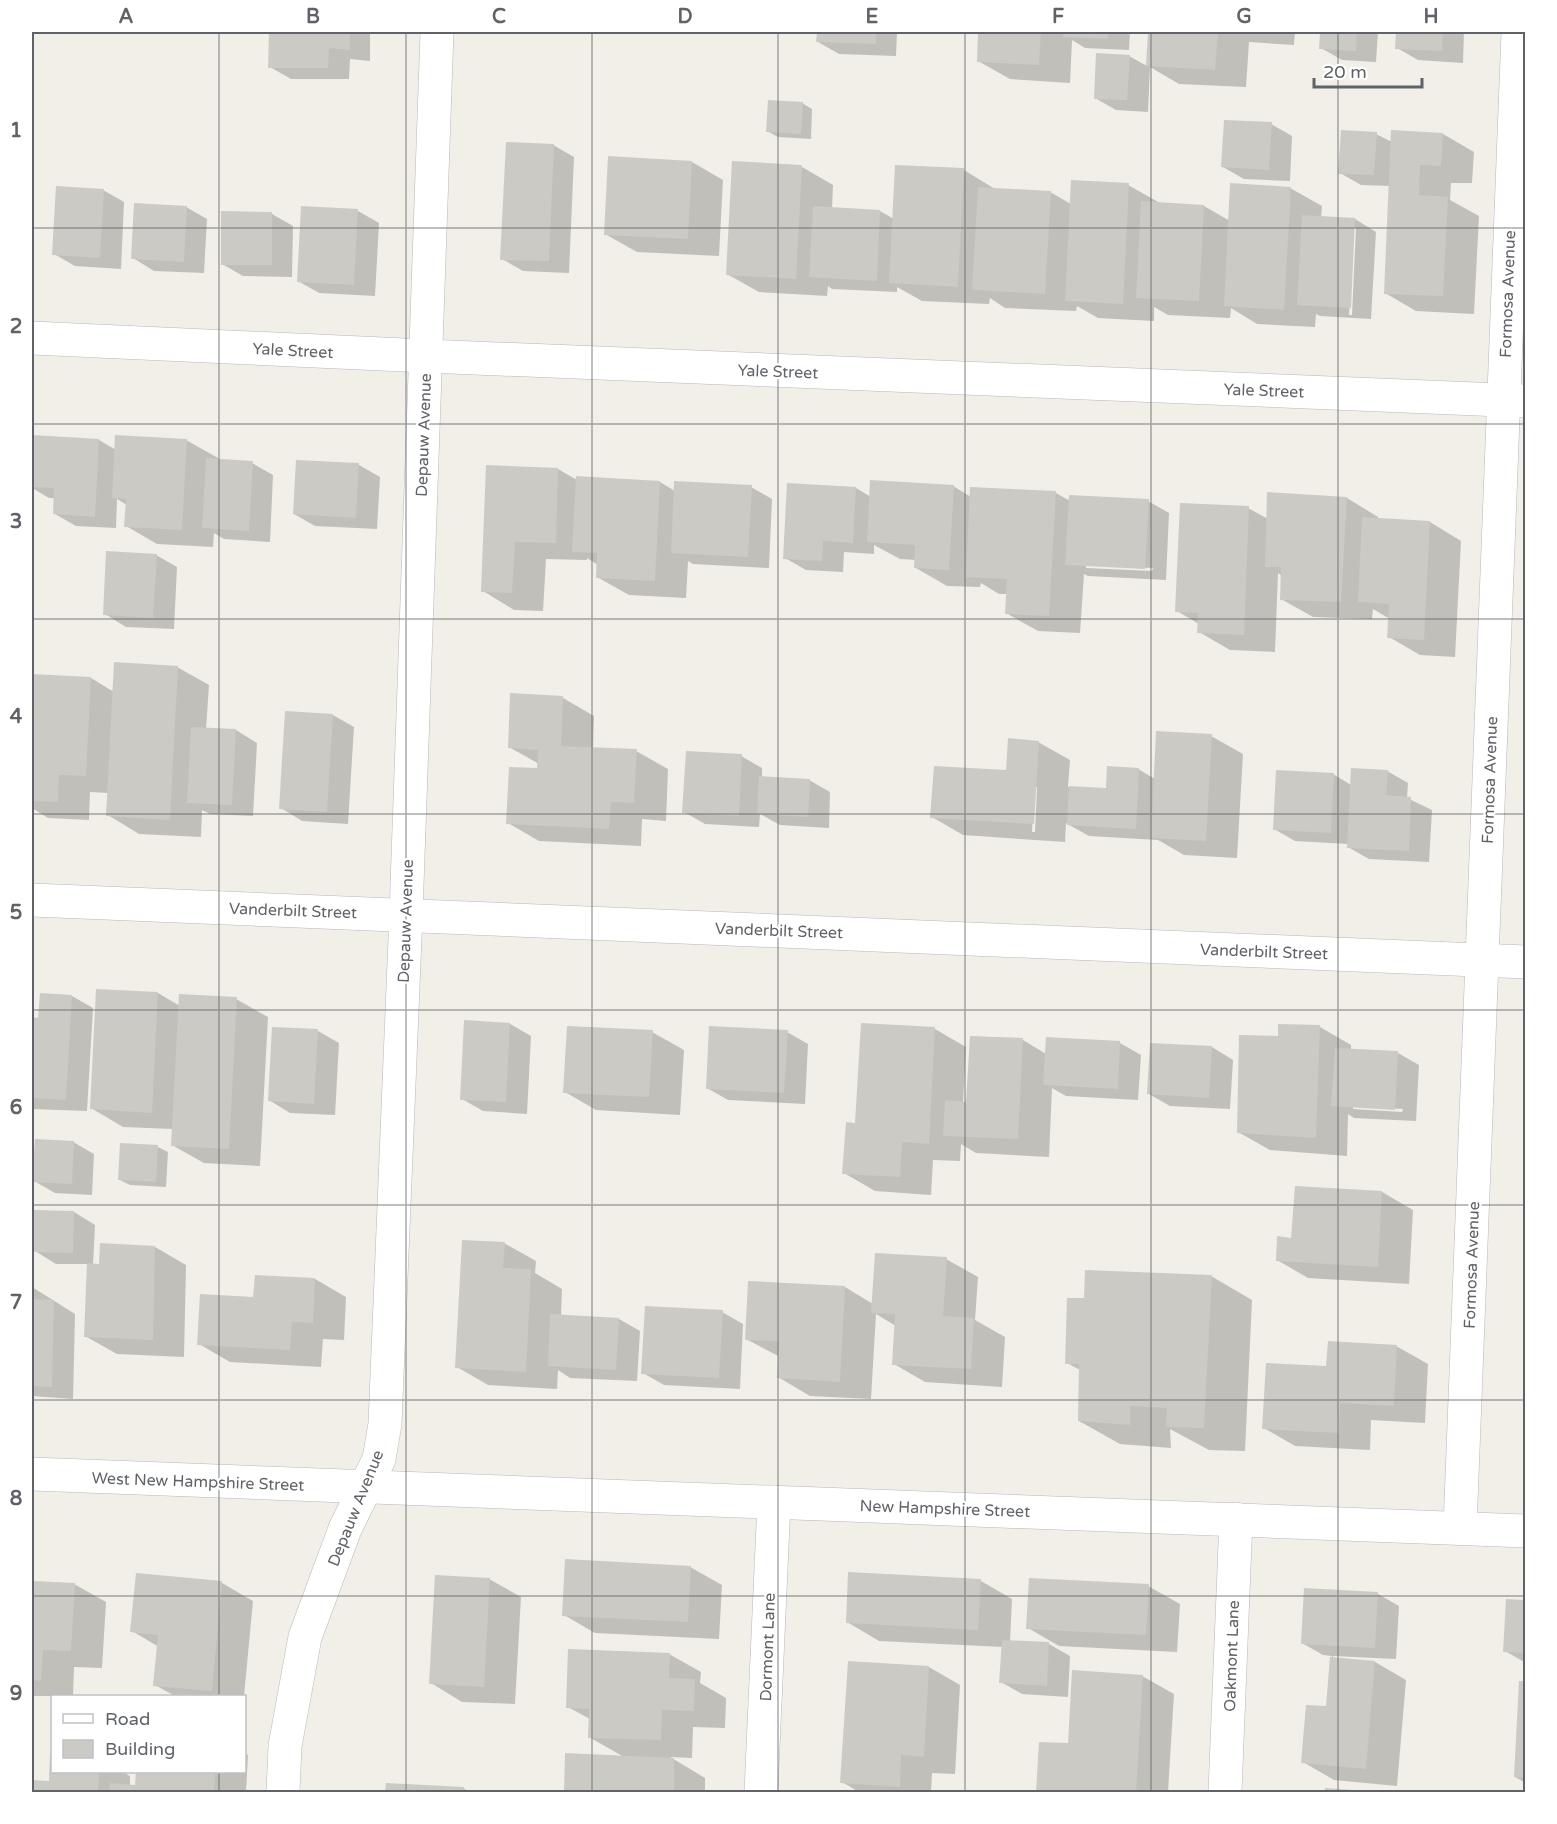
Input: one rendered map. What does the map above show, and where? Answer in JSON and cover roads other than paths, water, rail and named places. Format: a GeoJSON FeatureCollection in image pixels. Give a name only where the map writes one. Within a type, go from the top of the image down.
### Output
{"type":"FeatureCollection","features":[{"type":"Feature","properties":{"kind":"street","name":"Depauw Avenue"},"geometry":{"type":"LineString","coordinates":[[283,1792],[285,1746],[305,1637],[345,1529],[379,1459],[385,1424],[406,914],[437,32]]}},
{"type":"Feature","properties":{"kind":"street","name":"Formosa Avenue"},"geometry":{"type":"LineString","coordinates":[[1460,1528],[1483,960],[1514,400],[1518,32]]}},
{"type":"Feature","properties":{"kind":"street","name":"Yale Street"},"geometry":{"type":"LineString","coordinates":[[32,338],[1514,400]]}},
{"type":"Feature","properties":{"kind":"street","name":"Vanderbilt Street"},"geometry":{"type":"LineString","coordinates":[[32,900],[1526,962]]}},
{"type":"Feature","properties":{"kind":"street","name":"West New Hampshire Street"},"geometry":{"type":"LineString","coordinates":[[32,1474],[365,1487]]}},
{"type":"Feature","properties":{"kind":"street","name":"New Hampshire Street"},"geometry":{"type":"LineString","coordinates":[[365,1487],[1526,1531]]}},
{"type":"Feature","properties":{"kind":"street","name":"Dormont Lane"},"geometry":{"type":"LineString","coordinates":[[761,1792],[774,1502]]}},
{"type":"Feature","properties":{"kind":"street","name":"Oakmont Lane"},"geometry":{"type":"LineString","coordinates":[[1225,1792],[1236,1519]]}}]}
